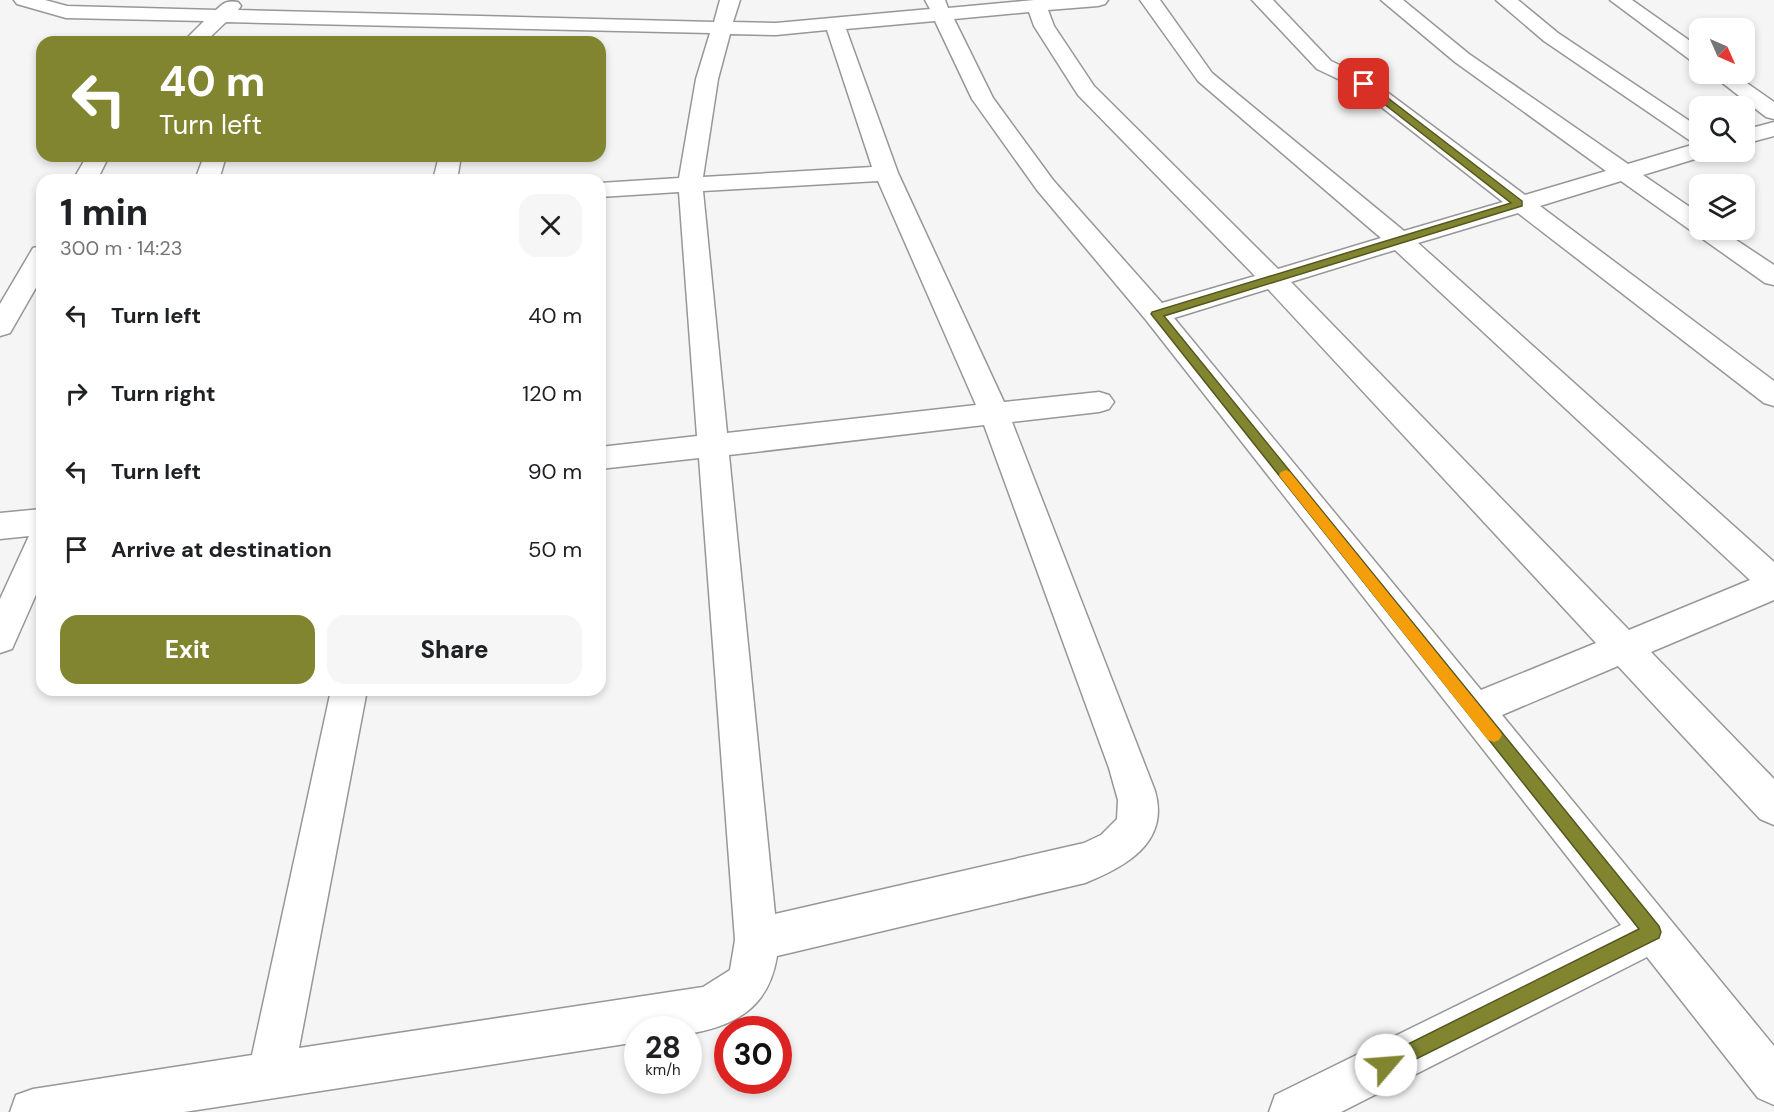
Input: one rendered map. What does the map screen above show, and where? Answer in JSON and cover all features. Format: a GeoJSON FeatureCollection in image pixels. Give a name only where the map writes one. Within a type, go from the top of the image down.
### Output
{"type":"FeatureCollection","features":[{"type":"Feature","properties":{"kind":"street"},"geometry":{"type":"LineString","coordinates":[[24,0],[56,3],[66,12],[407,19],[521,14],[610,16],[726,14],[776,29],[835,24],[938,8],[1037,6],[1098,0]]}},
{"type":"Feature","properties":{"kind":"street"},"geometry":{"type":"LineString","coordinates":[[200,36],[237,0]]}},
{"type":"Feature","properties":{"kind":"street"},"geometry":{"type":"LineString","coordinates":[[299,34],[329,0]]}},
{"type":"Feature","properties":{"kind":"street"},"geometry":{"type":"LineString","coordinates":[[407,19],[422,0]]}},
{"type":"Feature","properties":{"kind":"street"},"geometry":{"type":"LineString","coordinates":[[1150,0],[1205,77],[1399,240],[1774,583],[1474,710]]}},
{"type":"Feature","properties":{"kind":"street"},"geometry":{"type":"LineString","coordinates":[[1262,0],[1324,65],[1364,84],[1774,396]]}},
{"type":"Feature","properties":{"kind":"street"},"geometry":{"type":"LineString","coordinates":[[1392,0],[1462,58],[1689,219]]}},
{"type":"Feature","properties":{"kind":"street"},"geometry":{"type":"LineString","coordinates":[[1506,0],[1551,37],[1689,131]]}},
{"type":"Feature","properties":{"kind":"street"},"geometry":{"type":"LineString","coordinates":[[1622,1],[1645,0]]}},
{"type":"Feature","properties":{"kind":"street"},"geometry":{"type":"LineString","coordinates":[[1622,1],[1689,50]]}},
{"type":"Feature","properties":{"kind":"street"},"geometry":{"type":"LineString","coordinates":[[1037,6],[1044,26],[1086,90],[1272,278],[1774,806]]}},
{"type":"Feature","properties":{"kind":"street"},"geometry":{"type":"LineString","coordinates":[[938,8],[983,99],[1045,185],[1156,314],[1774,1082]]}},
{"type":"Feature","properties":{"kind":"street"},"geometry":{"type":"LineString","coordinates":[[507,36],[521,14]]}},
{"type":"Feature","properties":{"kind":"street"},"geometry":{"type":"LineString","coordinates":[[33,1112],[704,1009],[735,996],[746,985],[755,964],[756,940],[690,184],[707,79],[726,14]]}},
{"type":"Feature","properties":{"kind":"street"},"geometry":{"type":"LineString","coordinates":[[756,940],[1085,863],[1125,843],[1134,830],[1138,803],[1128,768],[994,413],[886,173],[835,24]]}},
{"type":"Feature","properties":{"kind":"street"},"geometry":{"type":"LineString","coordinates":[[1735,84],[1774,112]]}},
{"type":"Feature","properties":{"kind":"street"},"geometry":{"type":"LineString","coordinates":[[1755,134],[1774,129]]}},
{"type":"Feature","properties":{"kind":"street"},"geometry":{"type":"LineString","coordinates":[[1156,314],[1689,153]]}},
{"type":"Feature","properties":{"kind":"street"},"geometry":{"type":"LineString","coordinates":[[606,190],[886,173]]}},
{"type":"Feature","properties":{"kind":"street"},"geometry":{"type":"LineString","coordinates":[[1720,240],[1774,277]]}},
{"type":"Feature","properties":{"kind":"street"},"geometry":{"type":"LineString","coordinates":[[0,327],[9,296],[36,262]]}},
{"type":"Feature","properties":{"kind":"street"},"geometry":{"type":"LineString","coordinates":[[606,457],[1100,402]]}},
{"type":"Feature","properties":{"kind":"street"},"geometry":{"type":"LineString","coordinates":[[0,526],[36,523]]}},
{"type":"Feature","properties":{"kind":"street"},"geometry":{"type":"LineString","coordinates":[[0,638],[36,557]]}},
{"type":"Feature","properties":{"kind":"street"},"geometry":{"type":"LineString","coordinates":[[271,1076],[348,696]]}},
{"type":"Feature","properties":{"kind":"street"},"geometry":{"type":"LineString","coordinates":[[1302,1110],[1653,932]]}},
{"type":"Feature","properties":{"kind":"slow traffic"},"geometry":{"type":"LineString","coordinates":[[1286,475],[1494,735]]}},
{"type":"Feature","properties":{"kind":"route"},"geometry":{"type":"LineString","coordinates":[[1364,84],[1519,204],[1156,314],[1653,932],[1386,1065]]}}]}
